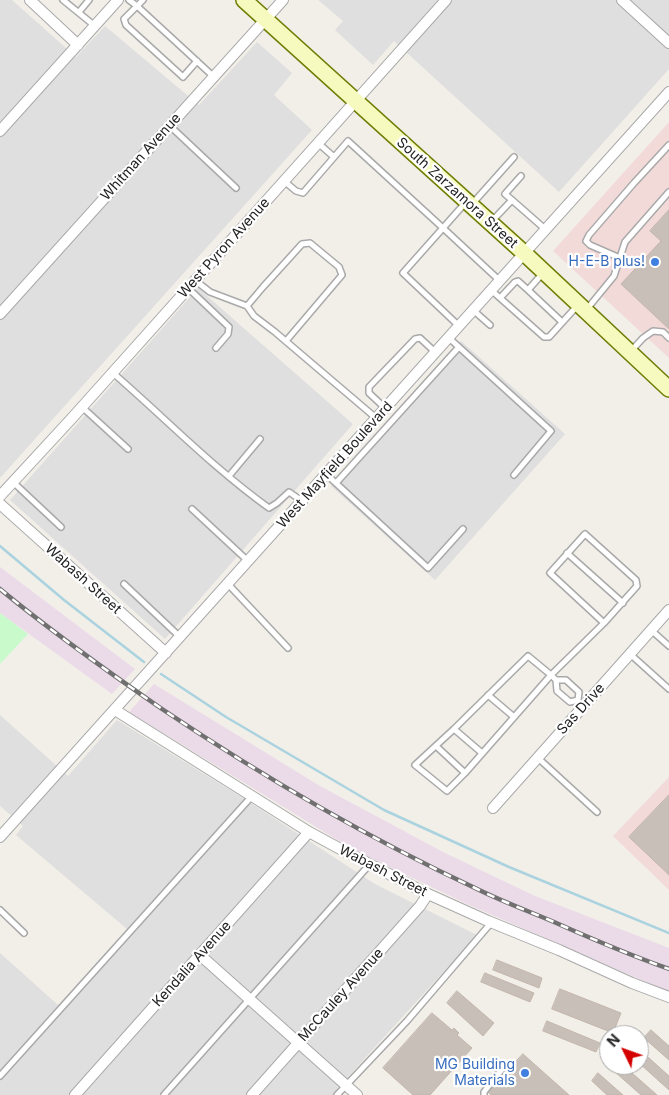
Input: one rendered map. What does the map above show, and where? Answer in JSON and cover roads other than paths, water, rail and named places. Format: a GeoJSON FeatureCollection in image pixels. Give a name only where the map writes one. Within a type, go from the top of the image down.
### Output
{"type":"FeatureCollection","features":[{"type":"Feature","properties":{"kind":"main road","name":"South Zarzamora Street"},"geometry":{"type":"LineString","coordinates":[[244,0],[524,253],[669,389]]}},
{"type":"Feature","properties":{"kind":"street"},"geometry":{"type":"LineString","coordinates":[[30,0],[78,44]]}},
{"type":"Feature","properties":{"kind":"street"},"geometry":{"type":"LineString","coordinates":[[0,130],[118,0]]}},
{"type":"Feature","properties":{"kind":"street","name":"Whitman Avenue"},"geometry":{"type":"LineString","coordinates":[[0,314],[283,0]]}},
{"type":"Feature","properties":{"kind":"street","name":"West Pyron Avenue"},"geometry":{"type":"LineString","coordinates":[[0,496],[446,0]]}},
{"type":"Feature","properties":{"kind":"street"},"geometry":{"type":"LineString","coordinates":[[622,0],[669,43]]}},
{"type":"Feature","properties":{"kind":"street","name":"West Mayfield Boulevard"},"geometry":{"type":"LineString","coordinates":[[0,837],[669,92]]}},
{"type":"Feature","properties":{"kind":"street","name":"Wabash Street"},"geometry":{"type":"LineString","coordinates":[[0,504],[166,653]]}},
{"type":"Feature","properties":{"kind":"street","name":"Sas Drive"},"geometry":{"type":"LineString","coordinates":[[493,808],[537,758],[581,703],[630,654],[669,610]]}},
{"type":"Feature","properties":{"kind":"street","name":"Wabash Street"},"geometry":{"type":"LineString","coordinates":[[115,710],[309,832],[370,864],[428,894],[492,923],[669,997]]}},
{"type":"Feature","properties":{"kind":"street","name":"Kendalia Avenue"},"geometry":{"type":"LineString","coordinates":[[75,1095],[309,832]]}},
{"type":"Feature","properties":{"kind":"street","name":"McCauley Avenue"},"geometry":{"type":"LineString","coordinates":[[252,1095],[420,906],[428,894]]}},
{"type":"Feature","properties":{"kind":"street"},"geometry":{"type":"LineString","coordinates":[[200,955],[357,1095]]}},
{"type":"Feature","properties":{"kind":"lane"},"geometry":{"type":"LineString","coordinates":[[63,0],[95,26]]}},
{"type":"Feature","properties":{"kind":"lane"},"geometry":{"type":"LineString","coordinates":[[79,12],[89,0]]}},
{"type":"Feature","properties":{"kind":"lane"},"geometry":{"type":"LineString","coordinates":[[129,0],[214,76]]}},
{"type":"Feature","properties":{"kind":"lane"},"geometry":{"type":"LineString","coordinates":[[143,0],[124,19],[126,25],[183,77],[196,61]]}},
{"type":"Feature","properties":{"kind":"lane"},"geometry":{"type":"LineString","coordinates":[[169,126],[236,188]]}},
{"type":"Feature","properties":{"kind":"lane"},"geometry":{"type":"LineString","coordinates":[[284,181],[296,191],[303,192],[348,141],[500,280]]}},
{"type":"Feature","properties":{"kind":"lane"},"geometry":{"type":"LineString","coordinates":[[318,143],[334,157]]}},
{"type":"Feature","properties":{"kind":"lane"},"geometry":{"type":"LineString","coordinates":[[620,258],[590,245],[586,241],[589,235],[669,145]]}},
{"type":"Feature","properties":{"kind":"lane"},"geometry":{"type":"LineString","coordinates":[[458,326],[403,273],[443,228],[514,157]]}},
{"type":"Feature","properties":{"kind":"lane"},"geometry":{"type":"LineString","coordinates":[[521,176],[505,194],[545,229]]}},
{"type":"Feature","properties":{"kind":"lane"},"geometry":{"type":"LineString","coordinates":[[491,289],[544,337],[549,337],[562,322],[582,308],[614,276],[625,242],[669,192]]}},
{"type":"Feature","properties":{"kind":"lane"},"geometry":{"type":"LineString","coordinates":[[490,223],[512,200]]}},
{"type":"Feature","properties":{"kind":"lane"},"geometry":{"type":"LineString","coordinates":[[247,306],[302,244],[310,242],[339,267],[342,275],[286,341]]}},
{"type":"Feature","properties":{"kind":"lane"},"geometry":{"type":"LineString","coordinates":[[528,290],[544,272]]}},
{"type":"Feature","properties":{"kind":"lane"},"geometry":{"type":"LineString","coordinates":[[500,298],[518,281],[562,322]]}},
{"type":"Feature","properties":{"kind":"lane"},"geometry":{"type":"LineString","coordinates":[[192,284],[247,306],[254,316],[376,418]]}},
{"type":"Feature","properties":{"kind":"lane"},"geometry":{"type":"LineString","coordinates":[[192,284],[229,326],[228,334],[216,348]]}},
{"type":"Feature","properties":{"kind":"lane"},"geometry":{"type":"LineString","coordinates":[[473,310],[490,325]]}},
{"type":"Feature","properties":{"kind":"lane"},"geometry":{"type":"LineString","coordinates":[[630,352],[653,331],[663,332],[669,338]]}},
{"type":"Feature","properties":{"kind":"lane"},"geometry":{"type":"LineString","coordinates":[[448,337],[551,431],[514,475]]}},
{"type":"Feature","properties":{"kind":"lane"},"geometry":{"type":"LineString","coordinates":[[385,408],[369,393],[369,387],[415,339],[420,338],[435,352]]}},
{"type":"Feature","properties":{"kind":"lane"},"geometry":{"type":"LineString","coordinates":[[336,483],[459,347]]}},
{"type":"Feature","properties":{"kind":"lane"},"geometry":{"type":"LineString","coordinates":[[112,372],[201,452],[269,508],[289,492],[302,501]]}},
{"type":"Feature","properties":{"kind":"lane"},"geometry":{"type":"LineString","coordinates":[[82,406],[128,449]]}},
{"type":"Feature","properties":{"kind":"lane"},"geometry":{"type":"LineString","coordinates":[[229,476],[260,439]]}},
{"type":"Feature","properties":{"kind":"lane"},"geometry":{"type":"LineString","coordinates":[[326,474],[428,568],[463,529]]}},
{"type":"Feature","properties":{"kind":"lane"},"geometry":{"type":"LineString","coordinates":[[13,482],[61,527]]}},
{"type":"Feature","properties":{"kind":"lane"},"geometry":{"type":"LineString","coordinates":[[192,509],[248,561]]}},
{"type":"Feature","properties":{"kind":"lane"},"geometry":{"type":"LineString","coordinates":[[556,680],[566,680],[579,692],[581,703],[570,702],[557,691],[556,680],[551,675],[528,656],[415,765],[448,791],[551,675],[604,622],[623,603],[637,586],[636,580],[585,534],[550,573],[604,622]]}},
{"type":"Feature","properties":{"kind":"lane"},"geometry":{"type":"LineString","coordinates":[[567,553],[623,603]]}},
{"type":"Feature","properties":{"kind":"lane"},"geometry":{"type":"LineString","coordinates":[[124,584],[180,638]]}},
{"type":"Feature","properties":{"kind":"lane"},"geometry":{"type":"LineString","coordinates":[[228,584],[288,648]]}},
{"type":"Feature","properties":{"kind":"lane"},"geometry":{"type":"LineString","coordinates":[[651,630],[668,645]]}},
{"type":"Feature","properties":{"kind":"lane"},"geometry":{"type":"LineString","coordinates":[[630,654],[669,689]]}},
{"type":"Feature","properties":{"kind":"lane"},"geometry":{"type":"LineString","coordinates":[[488,694],[514,717]]}},
{"type":"Feature","properties":{"kind":"lane"},"geometry":{"type":"LineString","coordinates":[[454,729],[482,753]]}},
{"type":"Feature","properties":{"kind":"lane"},"geometry":{"type":"LineString","coordinates":[[436,746],[465,773]]}},
{"type":"Feature","properties":{"kind":"lane"},"geometry":{"type":"LineString","coordinates":[[537,758],[597,812]]}},
{"type":"Feature","properties":{"kind":"lane"},"geometry":{"type":"LineString","coordinates":[[0,1076],[252,796]]}},
{"type":"Feature","properties":{"kind":"lane"},"geometry":{"type":"LineString","coordinates":[[164,1095],[370,864]]}},
{"type":"Feature","properties":{"kind":"lane"},"geometry":{"type":"LineString","coordinates":[[0,910],[24,933]]}},
{"type":"Feature","properties":{"kind":"lane"},"geometry":{"type":"LineString","coordinates":[[337,1095],[407,1021],[492,923]]}},
{"type":"Feature","properties":{"kind":"lane"},"geometry":{"type":"LineString","coordinates":[[484,1095],[484,1092],[503,1068]]}},
{"type":"Feature","properties":{"kind":"waterway"},"geometry":{"type":"LineString","coordinates":[[0,546],[64,600],[144,662]]}},
{"type":"Feature","properties":{"kind":"waterway"},"geometry":{"type":"LineString","coordinates":[[161,674],[226,717],[384,810],[509,867],[669,933]]}},
{"type":"Feature","properties":{"kind":"railway"},"geometry":{"type":"LineString","coordinates":[[0,589],[80,651],[162,709],[276,782],[354,827],[485,893],[611,947],[669,969]]}},
{"type":"Feature","properties":{"kind":"place","name":"H-E-B plus!"},"geometry":{"type":"Point","coordinates":[655,262]}},
{"type":"Feature","properties":{"kind":"place","name":"MG Building Materials"},"geometry":{"type":"Point","coordinates":[525,1073]}}]}
